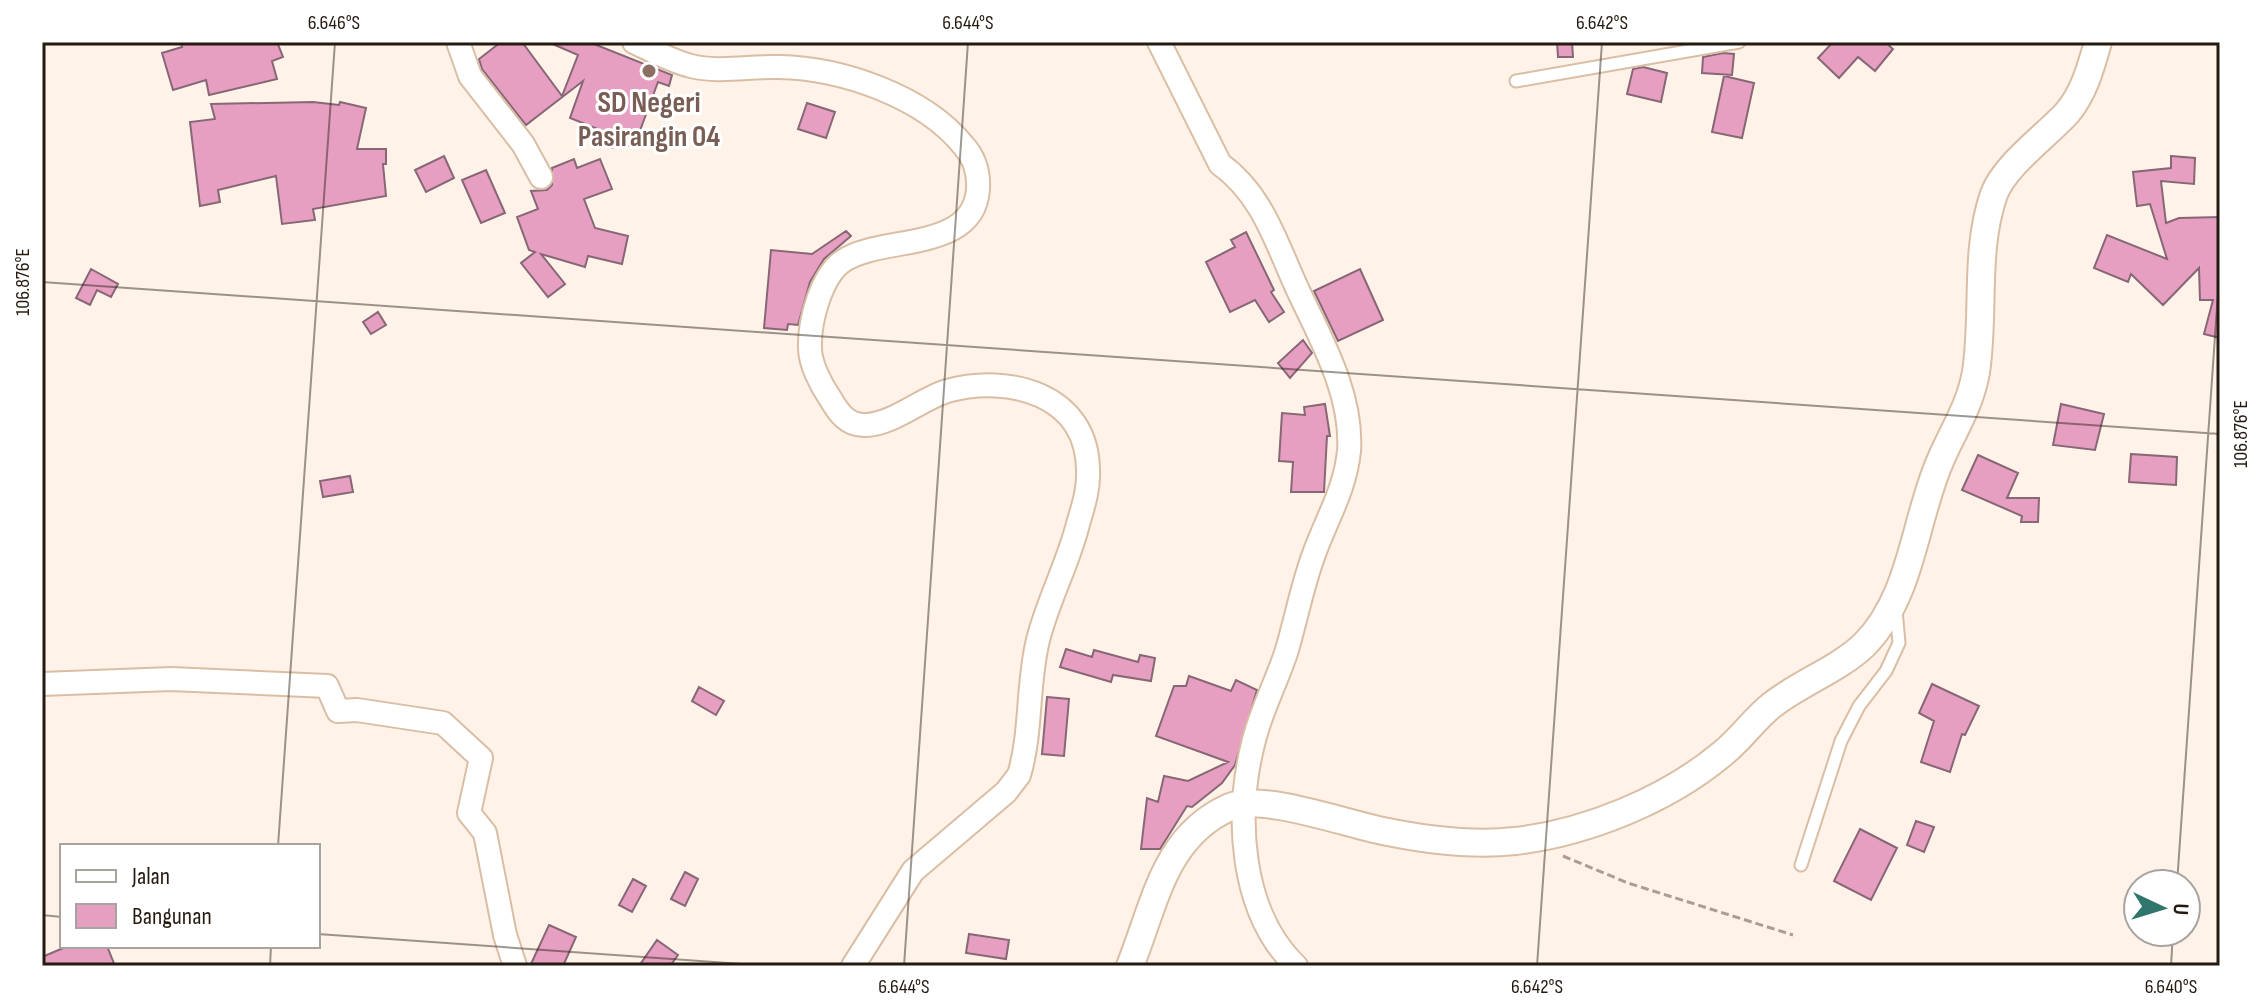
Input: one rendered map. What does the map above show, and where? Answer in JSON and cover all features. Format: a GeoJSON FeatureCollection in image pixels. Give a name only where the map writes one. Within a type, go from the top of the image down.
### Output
{"type":"FeatureCollection","features":[{"type":"Feature","properties":{"kind":"street"},"geometry":{"type":"LineString","coordinates":[[458,42],[470,76],[516,135],[541,177]]}},
{"type":"Feature","properties":{"kind":"street"},"geometry":{"type":"LineString","coordinates":[[634,42],[692,67],[785,67],[828,74],[899,98],[955,136],[976,168],[978,190],[972,210],[959,224],[938,234],[858,254],[840,263],[819,298],[813,323],[810,348],[818,375],[842,416],[862,425],[877,423],[951,390],[982,385],[1016,386],[1035,392],[1064,409],[1085,448],[1088,471],[1085,501],[1038,638],[1019,775],[1006,792],[913,871],[853,966]]}},
{"type":"Feature","properties":{"kind":"street"},"geometry":{"type":"LineString","coordinates":[[1159,42],[1220,164],[1237,176],[1280,244],[1296,286],[1322,336],[1348,422],[1345,480],[1315,551],[1296,620],[1253,743],[1242,803],[1250,885],[1279,948],[1296,966]]}},
{"type":"Feature","properties":{"kind":"street"},"geometry":{"type":"LineString","coordinates":[[1130,966],[1177,846],[1200,823],[1242,803],[1283,807],[1381,831],[1452,841],[1516,841],[1555,833],[1623,810],[1680,784],[1722,755],[1766,710],[1794,688],[1865,644],[1895,602],[1941,457],[1971,396],[1981,333],[1984,229],[1996,189],[2068,112],[2087,81],[2098,42]]}},
{"type":"Feature","properties":{"kind":"street"},"geometry":{"type":"LineString","coordinates":[[42,684],[171,679],[327,686],[338,711],[357,710],[443,723],[481,758],[469,813],[485,833],[505,935],[515,966]]}},
{"type":"Feature","properties":{"kind":"lane"},"geometry":{"type":"LineString","coordinates":[[1516,81],[1739,42]]}},
{"type":"Feature","properties":{"kind":"lane"},"geometry":{"type":"LineString","coordinates":[[1801,865],[1841,741],[1859,706],[1886,671],[1899,643],[1895,602]]}},
{"type":"Feature","properties":{"kind":"path"},"geometry":{"type":"LineString","coordinates":[[1555,833],[1553,847],[1583,867],[1793,935]]}},
{"type":"Feature","properties":{"kind":"building"},"geometry":{"type":"Polygon","coordinates":[[[181,42],[277,42],[283,57],[272,61],[277,79],[209,95],[206,80],[173,90],[162,53],[182,47],[181,42]]]}},
{"type":"Feature","properties":{"kind":"building"},"geometry":{"type":"Polygon","coordinates":[[[501,42],[522,42],[562,96],[578,55],[548,42],[589,42],[672,75],[669,86],[658,82],[641,128],[643,144],[608,148],[605,132],[570,118],[583,81],[526,125],[482,69],[479,59],[501,42]]]}},
{"type":"Feature","properties":{"kind":"building"},"geometry":{"type":"Polygon","coordinates":[[[1557,42],[1572,42],[1573,57],[1558,57],[1557,42]]]}},
{"type":"Feature","properties":{"kind":"building"},"geometry":{"type":"Polygon","coordinates":[[[1833,42],[1885,42],[1893,49],[1875,71],[1858,57],[1839,78],[1818,58],[1833,42]]]}},
{"type":"Feature","properties":{"kind":"building"},"geometry":{"type":"Polygon","coordinates":[[[1734,54],[1732,75],[1702,73],[1703,57],[1734,54]]]}},
{"type":"Feature","properties":{"kind":"building"},"geometry":{"type":"Polygon","coordinates":[[[1643,67],[1667,73],[1661,102],[1627,94],[1633,69],[1643,67]]]}},
{"type":"Feature","properties":{"kind":"building"},"geometry":{"type":"Polygon","coordinates":[[[1724,76],[1754,83],[1742,138],[1712,132],[1724,76]]]}},
{"type":"Feature","properties":{"kind":"building"},"geometry":{"type":"Polygon","coordinates":[[[313,102],[339,105],[340,102],[366,108],[357,149],[386,149],[386,164],[383,164],[386,196],[313,209],[315,220],[282,224],[276,176],[218,190],[220,202],[200,206],[190,122],[215,119],[211,104],[313,102]]]}},
{"type":"Feature","properties":{"kind":"building"},"geometry":{"type":"Polygon","coordinates":[[[807,103],[835,112],[826,138],[798,129],[807,103]]]}},
{"type":"Feature","properties":{"kind":"building"},"geometry":{"type":"Polygon","coordinates":[[[444,156],[454,178],[426,192],[415,170],[444,156]]]}},
{"type":"Feature","properties":{"kind":"building"},"geometry":{"type":"Polygon","coordinates":[[[2171,156],[2195,158],[2194,184],[2161,181],[2166,223],[2179,218],[2220,217],[2220,338],[2204,334],[2213,300],[2200,300],[2199,268],[2163,305],[2131,274],[2128,282],[2094,268],[2107,235],[2167,259],[2150,204],[2137,206],[2133,172],[2171,168],[2171,156]]]}},
{"type":"Feature","properties":{"kind":"building"},"geometry":{"type":"Polygon","coordinates":[[[574,159],[577,168],[600,159],[612,189],[584,199],[595,228],[628,236],[622,264],[588,256],[585,267],[541,254],[565,284],[548,297],[521,263],[535,252],[529,250],[517,217],[538,209],[531,191],[547,190],[552,185],[552,168],[574,159]]]}},
{"type":"Feature","properties":{"kind":"building"},"geometry":{"type":"Polygon","coordinates":[[[486,170],[505,213],[481,223],[462,180],[486,170]]]}},
{"type":"Feature","properties":{"kind":"building"},"geometry":{"type":"Polygon","coordinates":[[[846,231],[851,236],[824,259],[810,282],[798,325],[788,324],[787,330],[764,328],[771,250],[812,254],[846,231]]]}},
{"type":"Feature","properties":{"kind":"building"},"geometry":{"type":"Polygon","coordinates":[[[1246,232],[1274,290],[1271,292],[1284,312],[1269,322],[1255,300],[1230,312],[1206,262],[1235,247],[1231,240],[1246,232]]]}},
{"type":"Feature","properties":{"kind":"building"},"geometry":{"type":"Polygon","coordinates":[[[91,269],[118,284],[111,297],[97,290],[90,305],[76,298],[91,269]]]}},
{"type":"Feature","properties":{"kind":"building"},"geometry":{"type":"Polygon","coordinates":[[[1360,269],[1383,320],[1338,341],[1314,291],[1360,269]]]}},
{"type":"Feature","properties":{"kind":"building"},"geometry":{"type":"Polygon","coordinates":[[[378,312],[386,325],[371,334],[363,322],[378,312]]]}},
{"type":"Feature","properties":{"kind":"building"},"geometry":{"type":"Polygon","coordinates":[[[1303,340],[1312,353],[1290,378],[1278,363],[1303,340]]]}},
{"type":"Feature","properties":{"kind":"building"},"geometry":{"type":"Polygon","coordinates":[[[1325,404],[1330,436],[1327,436],[1324,492],[1291,492],[1293,462],[1279,461],[1282,413],[1305,415],[1304,407],[1325,404]]]}},
{"type":"Feature","properties":{"kind":"building"},"geometry":{"type":"Polygon","coordinates":[[[2061,404],[2104,414],[2095,450],[2053,445],[2061,404]]]}},
{"type":"Feature","properties":{"kind":"building"},"geometry":{"type":"Polygon","coordinates":[[[2131,454],[2177,457],[2176,485],[2129,482],[2131,454]]]}},
{"type":"Feature","properties":{"kind":"building"},"geometry":{"type":"Polygon","coordinates":[[[1978,455],[2018,473],[2007,498],[2039,498],[2038,522],[2021,522],[2022,516],[1962,490],[1978,455]]]}},
{"type":"Feature","properties":{"kind":"building"},"geometry":{"type":"Polygon","coordinates":[[[350,476],[353,492],[323,497],[320,481],[350,476]]]}},
{"type":"Feature","properties":{"kind":"building"},"geometry":{"type":"Polygon","coordinates":[[[1066,649],[1092,657],[1094,650],[1138,662],[1140,655],[1155,658],[1151,681],[1113,675],[1111,682],[1060,667],[1066,649]]]}},
{"type":"Feature","properties":{"kind":"building"},"geometry":{"type":"Polygon","coordinates":[[[1189,676],[1231,691],[1236,680],[1257,690],[1235,765],[1222,783],[1192,807],[1187,806],[1160,849],[1141,849],[1147,798],[1158,802],[1164,776],[1188,781],[1228,762],[1156,736],[1174,686],[1186,686],[1189,676]]]}},
{"type":"Feature","properties":{"kind":"building"},"geometry":{"type":"Polygon","coordinates":[[[1932,684],[1979,706],[1965,735],[1962,734],[1950,772],[1921,762],[1934,721],[1919,713],[1932,684]]]}},
{"type":"Feature","properties":{"kind":"building"},"geometry":{"type":"Polygon","coordinates":[[[699,687],[724,701],[716,715],[692,701],[699,687]]]}},
{"type":"Feature","properties":{"kind":"building"},"geometry":{"type":"Polygon","coordinates":[[[1047,697],[1069,699],[1064,756],[1042,754],[1047,697]]]}},
{"type":"Feature","properties":{"kind":"building"},"geometry":{"type":"Polygon","coordinates":[[[1916,821],[1934,827],[1924,852],[1907,845],[1916,821]]]}},
{"type":"Feature","properties":{"kind":"building"},"geometry":{"type":"Polygon","coordinates":[[[1860,829],[1897,848],[1871,900],[1834,881],[1860,829]]]}},
{"type":"Feature","properties":{"kind":"building"},"geometry":{"type":"Polygon","coordinates":[[[685,872],[698,879],[685,906],[671,899],[685,872]]]}},
{"type":"Feature","properties":{"kind":"building"},"geometry":{"type":"Polygon","coordinates":[[[633,879],[646,886],[632,912],[619,905],[633,879]]]}},
{"type":"Feature","properties":{"kind":"building"},"geometry":{"type":"Polygon","coordinates":[[[549,925],[576,937],[563,966],[530,966],[549,925]]]}},
{"type":"Feature","properties":{"kind":"building"},"geometry":{"type":"Polygon","coordinates":[[[969,934],[1009,940],[1006,959],[966,953],[969,934]]]}},
{"type":"Feature","properties":{"kind":"building"},"geometry":{"type":"Polygon","coordinates":[[[657,940],[678,955],[670,966],[639,966],[657,940]]]}},
{"type":"Feature","properties":{"kind":"building"},"geometry":{"type":"Polygon","coordinates":[[[63,948],[108,948],[115,966],[42,966],[42,957],[63,948]]]}},
{"type":"Feature","properties":{"kind":"place","name":"SD Negeri Pasirangin 04"},"geometry":{"type":"Point","coordinates":[649,71]}}]}
